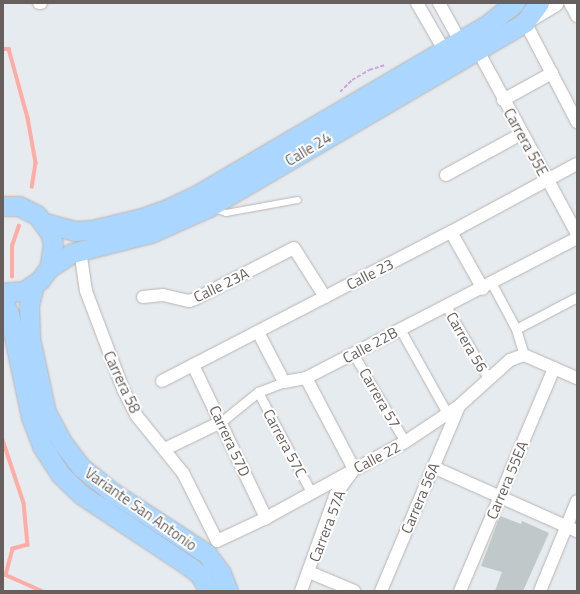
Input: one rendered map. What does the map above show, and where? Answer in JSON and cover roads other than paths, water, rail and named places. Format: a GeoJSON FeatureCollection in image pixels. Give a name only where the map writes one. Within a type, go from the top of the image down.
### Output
{"type":"FeatureCollection","features":[{"type":"Feature","properties":{"kind":"main road"},"geometry":{"type":"LineString","coordinates":[[525,22],[539,3]]}},
{"type":"Feature","properties":{"kind":"main road","name":"Calle 24"},"geometry":{"type":"LineString","coordinates":[[45,223],[74,231],[92,230],[142,218],[170,208],[197,195],[452,46],[514,4]]}},
{"type":"Feature","properties":{"kind":"main road","name":"Calle 24"},"geometry":{"type":"LineString","coordinates":[[49,268],[80,250],[151,233],[209,207],[525,22]]}},
{"type":"Feature","properties":{"kind":"main road"},"geometry":{"type":"LineString","coordinates":[[3,206],[28,209],[45,223],[53,244],[49,268]]}},
{"type":"Feature","properties":{"kind":"main road","name":"Variante San Antonio"},"geometry":{"type":"LineString","coordinates":[[49,268],[34,286],[29,305],[30,338],[46,412],[62,442],[81,467],[112,492],[207,554],[221,573],[228,591]]}},
{"type":"Feature","properties":{"kind":"main road"},"geometry":{"type":"LineString","coordinates":[[3,293],[24,291],[34,286]]}},
{"type":"Feature","properties":{"kind":"main road","name":"Variante San Antonio"},"geometry":{"type":"LineString","coordinates":[[3,301],[9,314],[31,417],[42,446],[60,474],[82,495],[190,566],[200,575],[209,591]]}},
{"type":"Feature","properties":{"kind":"street"},"geometry":{"type":"LineString","coordinates":[[417,3],[452,46]]}},
{"type":"Feature","properties":{"kind":"street"},"geometry":{"type":"LineString","coordinates":[[439,3],[452,46]]}},
{"type":"Feature","properties":{"kind":"street","name":"Calle 24"},"geometry":{"type":"LineString","coordinates":[[525,22],[556,3]]}},
{"type":"Feature","properties":{"kind":"street"},"geometry":{"type":"LineString","coordinates":[[570,3],[577,16]]}},
{"type":"Feature","properties":{"kind":"street"},"geometry":{"type":"LineString","coordinates":[[525,22],[577,122]]}},
{"type":"Feature","properties":{"kind":"street","name":"Carrera 55E"},"geometry":{"type":"LineString","coordinates":[[477,49],[521,134],[577,234]]}},
{"type":"Feature","properties":{"kind":"street"},"geometry":{"type":"LineString","coordinates":[[503,100],[552,73]]}},
{"type":"Feature","properties":{"kind":"street"},"geometry":{"type":"LineString","coordinates":[[446,175],[521,134]]}},
{"type":"Feature","properties":{"kind":"street","name":"Calle 23"},"geometry":{"type":"LineString","coordinates":[[162,381],[451,232],[577,164]]}},
{"type":"Feature","properties":{"kind":"street"},"geometry":{"type":"LineString","coordinates":[[451,232],[516,330],[524,355],[577,378]]}},
{"type":"Feature","properties":{"kind":"street","name":"Calle 22B"},"geometry":{"type":"LineString","coordinates":[[164,449],[221,422],[258,392],[284,382],[306,378],[354,355],[400,329],[488,286],[577,238]]}},
{"type":"Feature","properties":{"kind":"street","name":"Calle 23A"},"geometry":{"type":"LineString","coordinates":[[143,297],[163,295],[189,301],[294,248],[325,297]]}},
{"type":"Feature","properties":{"kind":"street","name":"Carrera 58"},"geometry":{"type":"LineString","coordinates":[[80,250],[86,291],[123,389],[136,415],[184,473],[217,541]]}},
{"type":"Feature","properties":{"kind":"street"},"geometry":{"type":"LineString","coordinates":[[516,330],[577,297]]}},
{"type":"Feature","properties":{"kind":"street","name":"Carrera 56"},"geometry":{"type":"LineString","coordinates":[[446,306],[488,378]]}},
{"type":"Feature","properties":{"kind":"street"},"geometry":{"type":"LineString","coordinates":[[400,329],[447,413]]}},
{"type":"Feature","properties":{"kind":"street"},"geometry":{"type":"LineString","coordinates":[[258,332],[284,382]]}},
{"type":"Feature","properties":{"kind":"street","name":"Carrera 57"},"geometry":{"type":"LineString","coordinates":[[354,355],[406,442]]}},
{"type":"Feature","properties":{"kind":"street","name":"Calle 22"},"geometry":{"type":"LineString","coordinates":[[217,541],[312,494],[354,469],[406,442],[459,406],[488,378],[510,360],[524,355]]}},
{"type":"Feature","properties":{"kind":"street","name":"Carrera 57D"},"geometry":{"type":"LineString","coordinates":[[193,365],[266,518]]}},
{"type":"Feature","properties":{"kind":"street","name":"Carrera 55EA"},"geometry":{"type":"LineString","coordinates":[[460,591],[554,368]]}},
{"type":"Feature","properties":{"kind":"street"},"geometry":{"type":"LineString","coordinates":[[306,378],[354,469]]}},
{"type":"Feature","properties":{"kind":"street","name":"Carrera 57C"},"geometry":{"type":"LineString","coordinates":[[258,392],[312,494]]}},
{"type":"Feature","properties":{"kind":"street","name":"Carrera 56A"},"geometry":{"type":"LineString","coordinates":[[381,591],[459,406]]}},
{"type":"Feature","properties":{"kind":"street"},"geometry":{"type":"LineString","coordinates":[[433,467],[501,495],[572,529]]}},
{"type":"Feature","properties":{"kind":"street","name":"Carrera 57A"},"geometry":{"type":"LineString","coordinates":[[301,591],[336,494],[354,469]]}},
{"type":"Feature","properties":{"kind":"street"},"geometry":{"type":"LineString","coordinates":[[540,591],[572,529],[577,501]]}},
{"type":"Feature","properties":{"kind":"street"},"geometry":{"type":"LineString","coordinates":[[309,572],[354,591]]}},
{"type":"Feature","properties":{"kind":"lane"},"geometry":{"type":"LineString","coordinates":[[209,207],[226,214],[298,200]]}},
{"type":"Feature","properties":{"kind":"waterway"},"geometry":{"type":"LineString","coordinates":[[3,49],[9,49],[28,118],[36,163],[32,187]]}},
{"type":"Feature","properties":{"kind":"waterway"},"geometry":{"type":"LineString","coordinates":[[12,277],[12,246],[19,226]]}},
{"type":"Feature","properties":{"kind":"waterway"},"geometry":{"type":"LineString","coordinates":[[3,440],[24,503],[28,545],[13,549],[6,575],[42,591]]}}]}
